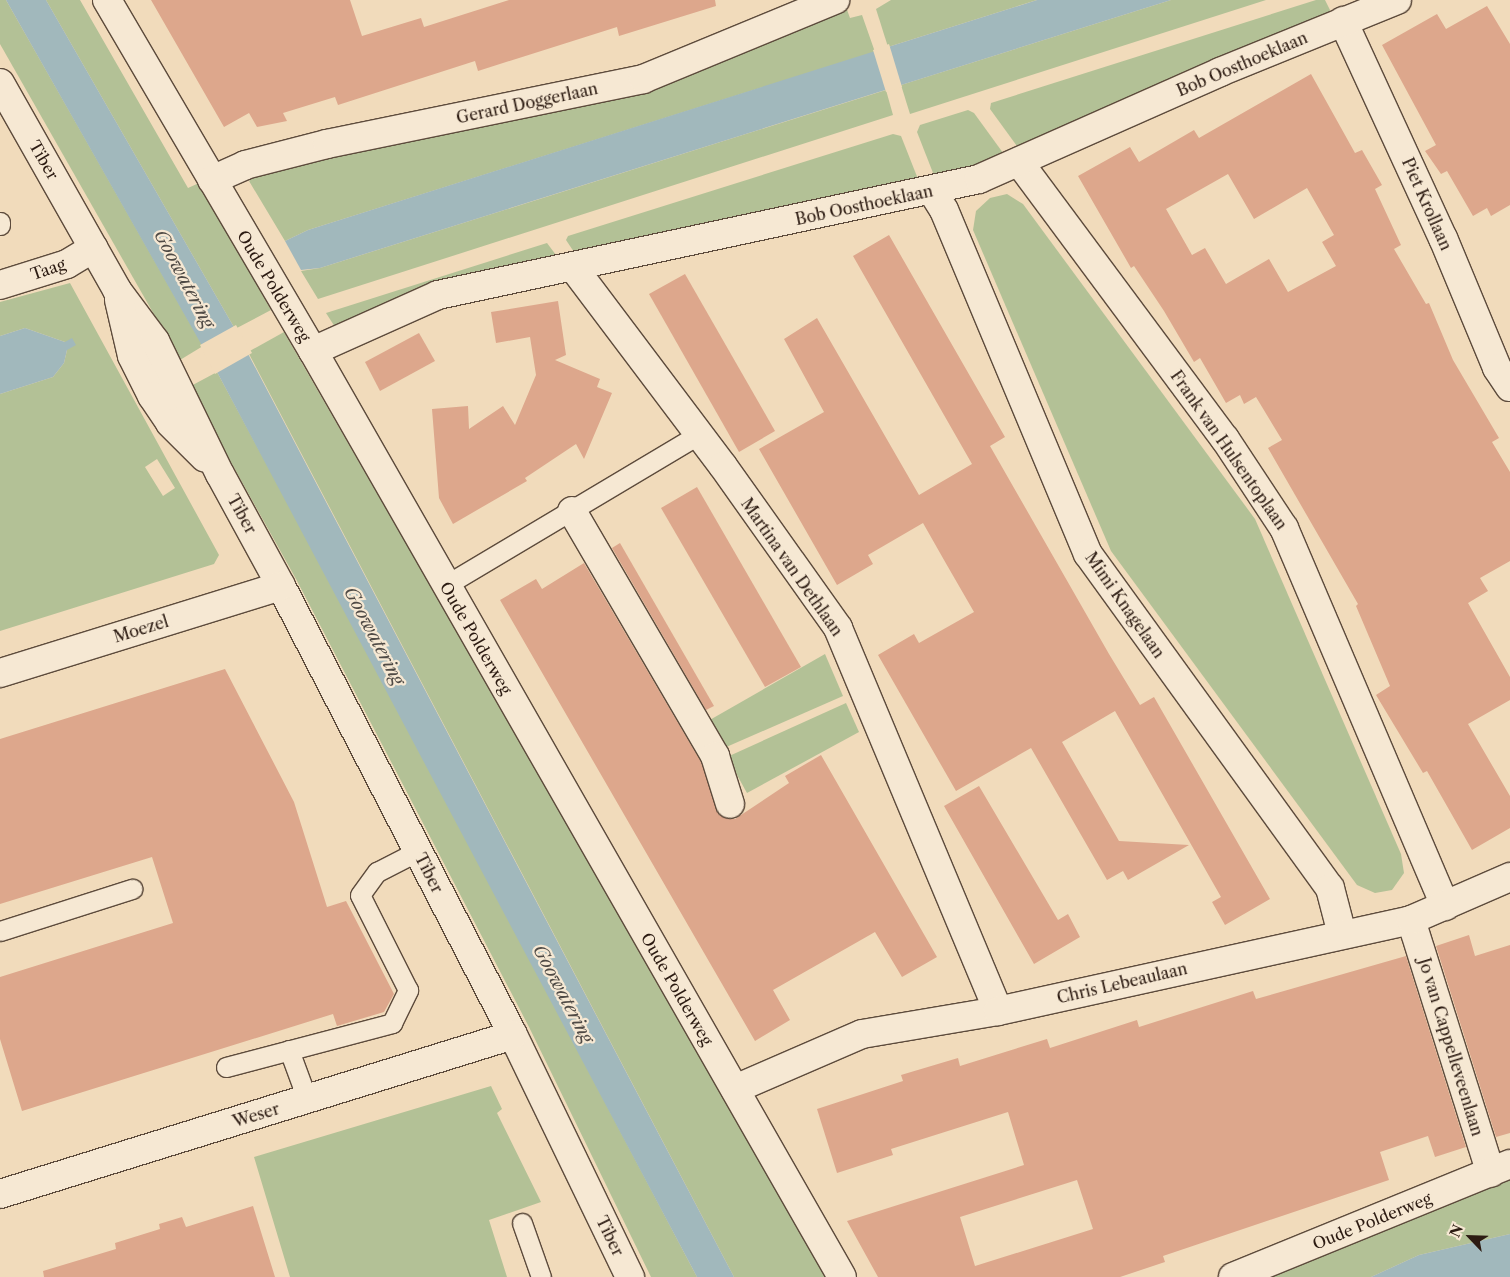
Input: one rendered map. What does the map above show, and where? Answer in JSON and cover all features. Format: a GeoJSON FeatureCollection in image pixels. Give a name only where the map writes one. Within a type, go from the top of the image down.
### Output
{"type":"FeatureCollection","features":[{"type":"Feature","properties":{"kind":"street","name":"Oude Polderweg"},"geometry":{"type":"LineString","coordinates":[[107,0],[313,351],[842,1277]]}},
{"type":"Feature","properties":{"kind":"street","name":"Gerard Doggerlaan"},"geometry":{"type":"LineString","coordinates":[[212,180],[245,165],[327,144],[643,79],[835,0]]}},
{"type":"Feature","properties":{"kind":"street","name":"Bob Oosthoeklaan"},"geometry":{"type":"LineString","coordinates":[[313,351],[438,295],[979,180],[1397,0]]}},
{"type":"Feature","properties":{"kind":"street","name":"Piet Krollaan"},"geometry":{"type":"LineString","coordinates":[[1343,22],[1443,238],[1497,368],[1510,387]]}},
{"type":"Feature","properties":{"kind":"street","name":"Tiber"},"geometry":{"type":"LineString","coordinates":[[0,83],[7,112],[94,248],[117,290],[155,341],[220,474],[281,586],[513,1035],[630,1277]]}},
{"type":"Feature","properties":{"kind":"street","name":"Frank van Hulsentoplaan"},"geometry":{"type":"LineString","coordinates":[[1019,162],[1225,439],[1284,528],[1445,906]]}},
{"type":"Feature","properties":{"kind":"street","name":"Mimi Knagelaan"},"geometry":{"type":"LineString","coordinates":[[932,190],[944,210],[1088,554],[1330,888],[1342,934]]}},
{"type":"Feature","properties":{"kind":"street","name":"Taag"},"geometry":{"type":"LineString","coordinates":[[0,284],[67,264],[94,248]]}},
{"type":"Feature","properties":{"kind":"street","name":"Martina van Dethlaan"},"geometry":{"type":"LineString","coordinates":[[573,267],[838,628],[998,1011]]}},
{"type":"Feature","properties":{"kind":"street"},"geometry":{"type":"LineString","coordinates":[[572,510],[716,756],[730,804]]}},
{"type":"Feature","properties":{"kind":"street","name":"Moezel"},"geometry":{"type":"LineString","coordinates":[[0,673],[281,586]]}},
{"type":"Feature","properties":{"kind":"street","name":"Chris Lebeaulaan"},"geometry":{"type":"LineString","coordinates":[[735,1089],[862,1034],[998,1011],[1411,920],[1510,877]]}},
{"type":"Feature","properties":{"kind":"street","name":"Jo van Cappelleveenlaan"},"geometry":{"type":"LineString","coordinates":[[1411,920],[1500,1169]]}},
{"type":"Feature","properties":{"kind":"street","name":"Weser"},"geometry":{"type":"LineString","coordinates":[[0,1194],[513,1035]]}},
{"type":"Feature","properties":{"kind":"street","name":"Oude Polderweg"},"geometry":{"type":"LineString","coordinates":[[1233,1277],[1500,1169]]}},
{"type":"Feature","properties":{"kind":"lane"},"geometry":{"type":"LineString","coordinates":[[446,584],[698,435]]}},
{"type":"Feature","properties":{"kind":"lane"},"geometry":{"type":"LineString","coordinates":[[226,1067],[392,1022],[408,990],[360,894],[377,872],[418,851]]}},
{"type":"Feature","properties":{"kind":"lane"},"geometry":{"type":"LineString","coordinates":[[0,931],[132,889]]}},
{"type":"Feature","properties":{"kind":"lane"},"geometry":{"type":"LineString","coordinates":[[289,1050],[307,1099]]}},
{"type":"Feature","properties":{"kind":"lane"},"geometry":{"type":"LineString","coordinates":[[522,1223],[541,1277]]}},
{"type":"Feature","properties":{"kind":"green space"},"geometry":{"type":"Polygon","coordinates":[[[0,0],[6,0],[203,346],[180,360],[0,44],[0,0]]]}},
{"type":"Feature","properties":{"kind":"green space"},"geometry":{"type":"Polygon","coordinates":[[[46,0],[80,0],[188,188],[199,183],[271,310],[235,329],[46,0]]]}},
{"type":"Feature","properties":{"kind":"green space"},"geometry":{"type":"Polygon","coordinates":[[[891,0],[1037,0],[888,47],[876,9],[891,0]]]}},
{"type":"Feature","properties":{"kind":"green space"},"geometry":{"type":"Polygon","coordinates":[[[1171,0],[1266,0],[910,114],[901,85],[1171,0]]]}},
{"type":"Feature","properties":{"kind":"green space"},"geometry":{"type":"Polygon","coordinates":[[[1316,0],[1325,0],[1330,10],[1329,15],[1019,149],[990,109],[991,103],[1316,0]]]}},
{"type":"Feature","properties":{"kind":"green space"},"geometry":{"type":"Polygon","coordinates":[[[846,7],[850,18],[862,15],[875,52],[308,230],[285,241],[249,181],[262,170],[651,88],[846,7]]]}},
{"type":"Feature","properties":{"kind":"green space"},"geometry":{"type":"Polygon","coordinates":[[[886,90],[893,115],[318,299],[301,271],[320,268],[886,90]]]}},
{"type":"Feature","properties":{"kind":"green space"},"geometry":{"type":"Polygon","coordinates":[[[968,110],[974,113],[1006,157],[935,178],[917,132],[920,125],[968,110]]]}},
{"type":"Feature","properties":{"kind":"green space"},"geometry":{"type":"Polygon","coordinates":[[[893,134],[901,136],[918,179],[574,252],[566,240],[568,236],[893,134]]]}},
{"type":"Feature","properties":{"kind":"green space"},"geometry":{"type":"Polygon","coordinates":[[[1007,194],[1023,204],[1255,519],[1401,854],[1404,873],[1392,890],[1375,893],[1357,885],[1111,551],[973,230],[976,211],[990,198],[1007,194]]]}},
{"type":"Feature","properties":{"kind":"green space"},"geometry":{"type":"Polygon","coordinates":[[[547,243],[559,259],[335,327],[326,313],[547,243]]]}},
{"type":"Feature","properties":{"kind":"green space"},"geometry":{"type":"Polygon","coordinates":[[[70,283],[219,555],[214,564],[0,631],[0,394],[53,377],[64,363],[67,350],[65,342],[25,328],[0,336],[0,302],[70,283]],[[157,459],[145,467],[163,496],[175,488],[157,459]]]}},
{"type":"Feature","properties":{"kind":"green space"},"geometry":{"type":"Polygon","coordinates":[[[284,332],[829,1277],[734,1277],[248,352],[284,332]]]}},
{"type":"Feature","properties":{"kind":"green space"},"geometry":{"type":"Polygon","coordinates":[[[217,372],[371,658],[697,1277],[651,1277],[529,1027],[296,579],[189,387],[217,372]]]}},
{"type":"Feature","properties":{"kind":"green space"},"geometry":{"type":"Polygon","coordinates":[[[825,654],[843,696],[724,748],[708,721],[825,654]]]}},
{"type":"Feature","properties":{"kind":"green space"},"geometry":{"type":"Polygon","coordinates":[[[846,703],[859,732],[747,793],[727,757],[846,703]]]}},
{"type":"Feature","properties":{"kind":"green space"},"geometry":{"type":"Polygon","coordinates":[[[491,1086],[502,1109],[497,1113],[541,1202],[489,1220],[507,1277],[290,1277],[254,1157],[491,1086]]]}},
{"type":"Feature","properties":{"kind":"green space"},"geometry":{"type":"Polygon","coordinates":[[[1510,1178],[1510,1234],[1419,1255],[1371,1277],[1272,1277],[1510,1178]]]}},
{"type":"Feature","properties":{"kind":"water","name":"Goowatering"},"geometry":{"type":"Polygon","coordinates":[[[6,0],[46,0],[235,329],[734,1277],[697,1277],[217,372],[6,0]]]}},
{"type":"Feature","properties":{"kind":"water"},"geometry":{"type":"Polygon","coordinates":[[[1037,0],[1171,0],[320,268],[301,270],[285,241],[308,230],[1037,0]]]}},
{"type":"Feature","properties":{"kind":"water"},"geometry":{"type":"Polygon","coordinates":[[[25,328],[65,342],[72,338],[76,345],[67,350],[64,363],[53,377],[0,394],[0,336],[25,328]]]}},
{"type":"Feature","properties":{"kind":"water"},"geometry":{"type":"Polygon","coordinates":[[[1510,1234],[1510,1277],[1371,1277],[1419,1255],[1510,1234]]]}},
{"type":"Feature","properties":{"kind":"pier"},"geometry":{"type":"Polygon","coordinates":[[[889,44],[902,87],[886,92],[873,50],[889,44]]]}},
{"type":"Feature","properties":{"kind":"pier"},"geometry":{"type":"Polygon","coordinates":[[[236,325],[252,353],[215,374],[200,345],[236,325]]]}},
{"type":"Feature","properties":{"kind":"building"},"geometry":{"type":"Polygon","coordinates":[[[151,0],[350,0],[362,36],[421,18],[424,27],[509,0],[715,0],[716,6],[619,36],[617,27],[478,71],[475,61],[338,105],[335,97],[283,113],[287,121],[257,127],[249,113],[224,127],[151,0]]]}},
{"type":"Feature","properties":{"kind":"building"},"geometry":{"type":"Polygon","coordinates":[[[1487,6],[1510,44],[1510,205],[1491,216],[1487,208],[1473,216],[1447,171],[1441,174],[1425,151],[1436,145],[1382,45],[1437,14],[1446,29],[1487,6]]]}},
{"type":"Feature","properties":{"kind":"building"},"geometry":{"type":"Polygon","coordinates":[[[1311,74],[1355,153],[1362,150],[1382,185],[1375,189],[1401,245],[1394,249],[1426,304],[1429,303],[1453,360],[1499,438],[1492,442],[1510,472],[1510,561],[1480,578],[1488,591],[1468,603],[1510,677],[1510,700],[1468,724],[1510,796],[1510,828],[1472,850],[1427,771],[1423,773],[1376,695],[1390,686],[1356,606],[1358,604],[1268,448],[1282,440],[1256,397],[1244,404],[1240,395],[1226,403],[1200,358],[1194,362],[1164,311],[1134,266],[1131,268],[1078,176],[1130,147],[1139,162],[1194,130],[1199,138],[1311,74]],[[1228,174],[1166,209],[1192,255],[1205,248],[1226,284],[1269,259],[1288,292],[1336,266],[1322,242],[1334,235],[1307,188],[1254,219],[1228,174]]]}},
{"type":"Feature","properties":{"kind":"building"},"geometry":{"type":"Polygon","coordinates":[[[889,235],[1005,437],[990,446],[1109,654],[1140,705],[1154,697],[1270,899],[1225,925],[1212,902],[1221,897],[1115,711],[1062,742],[1119,841],[1189,845],[1128,880],[1123,871],[1107,880],[1031,748],[956,791],[878,655],[914,634],[919,643],[974,612],[923,523],[868,555],[873,564],[837,585],[759,449],[824,412],[784,339],[817,318],[919,495],[972,464],[853,256],[889,235]]]}},
{"type":"Feature","properties":{"kind":"building"},"geometry":{"type":"Polygon","coordinates":[[[685,274],[775,431],[739,452],[649,294],[685,274]]]}},
{"type":"Feature","properties":{"kind":"building"},"geometry":{"type":"Polygon","coordinates":[[[558,301],[566,355],[555,360],[600,379],[597,387],[612,393],[584,459],[576,444],[525,478],[527,481],[453,524],[439,498],[432,409],[468,406],[469,429],[503,406],[515,425],[536,375],[530,337],[496,343],[491,312],[558,301]]]}},
{"type":"Feature","properties":{"kind":"building"},"geometry":{"type":"Polygon","coordinates":[[[419,333],[435,361],[380,391],[365,362],[419,333]]]}},
{"type":"Feature","properties":{"kind":"building"},"geometry":{"type":"Polygon","coordinates":[[[697,487],[801,667],[765,687],[661,508],[697,487]]]}},
{"type":"Feature","properties":{"kind":"building"},"geometry":{"type":"Polygon","coordinates":[[[620,543],[714,706],[706,710],[612,548],[620,543]]]}},
{"type":"Feature","properties":{"kind":"building"},"geometry":{"type":"Polygon","coordinates":[[[584,563],[701,762],[719,815],[735,819],[789,783],[785,776],[821,755],[937,957],[902,977],[875,932],[773,990],[790,1020],[755,1041],[500,600],[536,579],[542,589],[584,563]]]}},
{"type":"Feature","properties":{"kind":"building"},"geometry":{"type":"Polygon","coordinates":[[[225,669],[294,802],[327,907],[346,901],[394,994],[384,1012],[337,1026],[333,1014],[22,1111],[0,1039],[0,977],[173,923],[152,857],[0,904],[0,739],[225,669]]]}},
{"type":"Feature","properties":{"kind":"building"},"geometry":{"type":"Polygon","coordinates":[[[979,786],[1058,920],[1068,914],[1080,937],[1034,964],[944,806],[979,786]]]}},
{"type":"Feature","properties":{"kind":"building"},"geometry":{"type":"Polygon","coordinates":[[[1469,935],[1475,956],[1510,945],[1510,1133],[1496,1137],[1436,946],[1469,935]]]}},
{"type":"Feature","properties":{"kind":"building"},"geometry":{"type":"Polygon","coordinates":[[[1406,956],[1466,1147],[1435,1157],[1428,1136],[1380,1152],[1389,1180],[1163,1256],[1165,1262],[1120,1277],[878,1277],[847,1221],[1024,1165],[1008,1112],[891,1149],[893,1155],[837,1173],[817,1109],[903,1081],[901,1075],[958,1058],[960,1066],[1047,1039],[1050,1048],[1137,1020],[1139,1027],[1253,991],[1256,999],[1406,956]],[[1077,1180],[960,1217],[975,1266],[1093,1229],[1077,1180]]]}},
{"type":"Feature","properties":{"kind":"building"},"geometry":{"type":"Polygon","coordinates":[[[253,1206],[275,1277],[44,1277],[43,1271],[116,1249],[115,1243],[160,1229],[159,1224],[182,1217],[186,1227],[253,1206]]]}}]}
